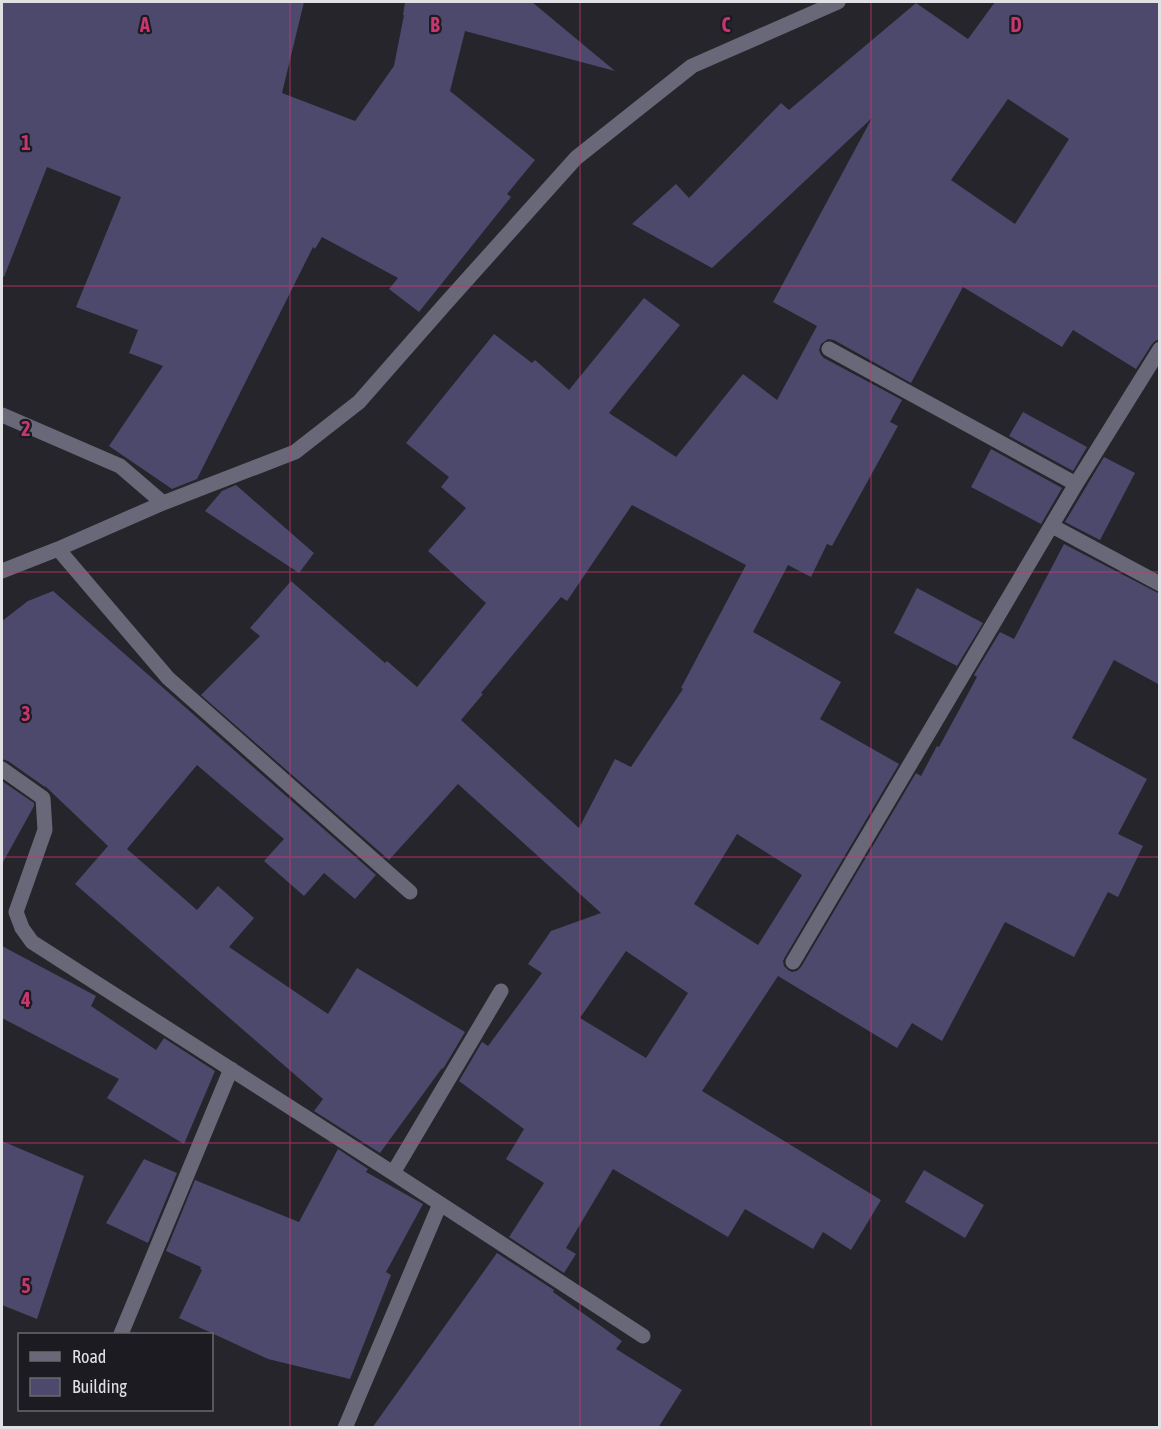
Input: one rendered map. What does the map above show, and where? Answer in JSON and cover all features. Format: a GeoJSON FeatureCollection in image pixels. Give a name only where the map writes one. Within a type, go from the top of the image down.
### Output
{"type":"FeatureCollection","features":[{"type":"Feature","properties":{"kind":"street"},"geometry":{"type":"LineString","coordinates":[[2,571],[163,503],[295,453],[359,402],[576,158],[692,66],[838,2]]}},
{"type":"Feature","properties":{"kind":"street"},"geometry":{"type":"LineString","coordinates":[[829,349],[1076,484]]}},
{"type":"Feature","properties":{"kind":"street"},"geometry":{"type":"LineString","coordinates":[[793,962],[1076,484],[1160,349]]}},
{"type":"Feature","properties":{"kind":"street"},"geometry":{"type":"LineString","coordinates":[[2,415],[120,466],[163,503]]}},
{"type":"Feature","properties":{"kind":"street"},"geometry":{"type":"LineString","coordinates":[[1052,526],[1160,584]]}},
{"type":"Feature","properties":{"kind":"street"},"geometry":{"type":"LineString","coordinates":[[58,549],[168,678],[410,892]]}},
{"type":"Feature","properties":{"kind":"street"},"geometry":{"type":"LineString","coordinates":[[2,769],[43,798],[45,830],[16,912],[22,928],[32,942],[643,1336]]}},
{"type":"Feature","properties":{"kind":"street"},"geometry":{"type":"LineString","coordinates":[[393,1173],[501,991]]}},
{"type":"Feature","properties":{"kind":"street"},"geometry":{"type":"LineString","coordinates":[[122,1333],[231,1069]]}},
{"type":"Feature","properties":{"kind":"street"},"geometry":{"type":"LineString","coordinates":[[345,1428],[440,1204]]}},
{"type":"Feature","properties":{"kind":"building"},"geometry":{"type":"Polygon","coordinates":[[[2,2],[304,2],[282,93],[355,121],[394,66],[405,2],[532,2],[615,71],[465,31],[450,91],[535,160],[507,194],[511,197],[419,312],[389,289],[398,278],[322,237],[315,249],[313,247],[197,479],[172,489],[109,446],[163,366],[129,353],[138,330],[76,307],[121,197],[47,167],[4,277],[2,276],[2,2]]]}},
{"type":"Feature","properties":{"kind":"building"},"geometry":{"type":"Polygon","coordinates":[[[995,2],[1160,2],[1160,339],[1152,344],[1136,369],[1073,330],[1062,347],[963,287],[911,383],[834,340],[828,339],[821,344],[819,350],[824,358],[902,400],[890,422],[898,426],[832,546],[827,544],[811,577],[788,565],[753,632],[841,682],[820,719],[899,764],[785,957],[784,966],[792,972],[801,967],[916,773],[921,776],[937,746],[939,747],[977,677],[974,675],[1000,632],[1014,639],[1064,544],[1160,594],[1160,685],[1114,660],[1072,738],[1147,779],[1118,834],[1143,846],[1118,897],[1108,892],[1074,957],[1005,922],[942,1041],[912,1023],[897,1048],[778,976],[702,1091],[881,1200],[851,1250],[823,1232],[813,1249],[745,1209],[728,1237],[613,1169],[566,1248],[576,1254],[564,1273],[509,1237],[544,1183],[506,1159],[524,1129],[459,1081],[482,1042],[488,1046],[542,973],[528,964],[551,931],[601,913],[458,784],[389,860],[201,695],[260,636],[250,628],[291,581],[385,663],[387,661],[417,687],[486,603],[428,551],[466,508],[441,487],[449,477],[406,443],[494,334],[532,363],[535,360],[569,390],[644,298],[680,325],[609,413],[676,457],[743,374],[777,400],[817,326],[773,302],[872,118],[712,268],[632,224],[676,184],[689,198],[781,103],[789,110],[916,3],[968,39],[995,2]],[[1008,99],[951,180],[1015,224],[1069,139],[1008,99]],[[632,505],[567,601],[561,597],[461,720],[579,828],[615,759],[631,767],[683,689],[681,688],[746,565],[632,505]],[[737,834],[694,904],[758,945],[802,875],[737,834]],[[626,951],[580,1018],[646,1058],[688,993],[626,951]]]}},
{"type":"Feature","properties":{"kind":"building"},"geometry":{"type":"Polygon","coordinates":[[[1023,412],[1087,447],[1073,471],[1009,436],[1023,412]]]}},
{"type":"Feature","properties":{"kind":"building"},"geometry":{"type":"Polygon","coordinates":[[[991,449],[1062,488],[1041,524],[971,487],[991,449]]]}},
{"type":"Feature","properties":{"kind":"building"},"geometry":{"type":"Polygon","coordinates":[[[1104,457],[1135,473],[1100,540],[1065,522],[1104,457]]]}},
{"type":"Feature","properties":{"kind":"building"},"geometry":{"type":"Polygon","coordinates":[[[236,485],[314,553],[299,573],[205,511],[222,491],[236,485]]]}},
{"type":"Feature","properties":{"kind":"building"},"geometry":{"type":"Polygon","coordinates":[[[917,588],[983,623],[957,666],[894,633],[917,588]]]}},
{"type":"Feature","properties":{"kind":"building"},"geometry":{"type":"Polygon","coordinates":[[[53,591],[376,875],[355,899],[324,873],[304,896],[264,861],[284,839],[197,765],[127,849],[197,910],[218,886],[254,918],[229,947],[328,1014],[357,968],[465,1032],[443,1069],[380,1153],[314,1111],[323,1099],[75,884],[108,846],[45,786],[2,759],[2,621],[28,601],[53,591]]]}},
{"type":"Feature","properties":{"kind":"building"},"geometry":{"type":"Polygon","coordinates":[[[2,781],[34,803],[34,806],[2,864],[2,781]]]}},
{"type":"Feature","properties":{"kind":"building"},"geometry":{"type":"Polygon","coordinates":[[[2,946],[96,996],[91,1006],[156,1050],[164,1038],[215,1071],[184,1144],[107,1098],[119,1079],[2,1018],[2,946]]]}},
{"type":"Feature","properties":{"kind":"building"},"geometry":{"type":"Polygon","coordinates":[[[2,1141],[84,1176],[37,1319],[2,1305],[2,1141]]]}},
{"type":"Feature","properties":{"kind":"building"},"geometry":{"type":"Polygon","coordinates":[[[338,1149],[368,1169],[366,1172],[423,1204],[386,1272],[391,1275],[350,1379],[268,1359],[179,1318],[202,1270],[201,1267],[166,1251],[195,1180],[299,1222],[338,1149]]]}},
{"type":"Feature","properties":{"kind":"building"},"geometry":{"type":"Polygon","coordinates":[[[144,1159],[177,1173],[148,1243],[106,1223],[144,1159]]]}},
{"type":"Feature","properties":{"kind":"building"},"geometry":{"type":"Polygon","coordinates":[[[924,1170],[984,1205],[965,1238],[905,1202],[924,1170]]]}},
{"type":"Feature","properties":{"kind":"building"},"geometry":{"type":"Polygon","coordinates":[[[497,1253],[554,1290],[553,1292],[622,1341],[616,1349],[682,1390],[658,1428],[372,1428],[497,1253]]]}}]}
